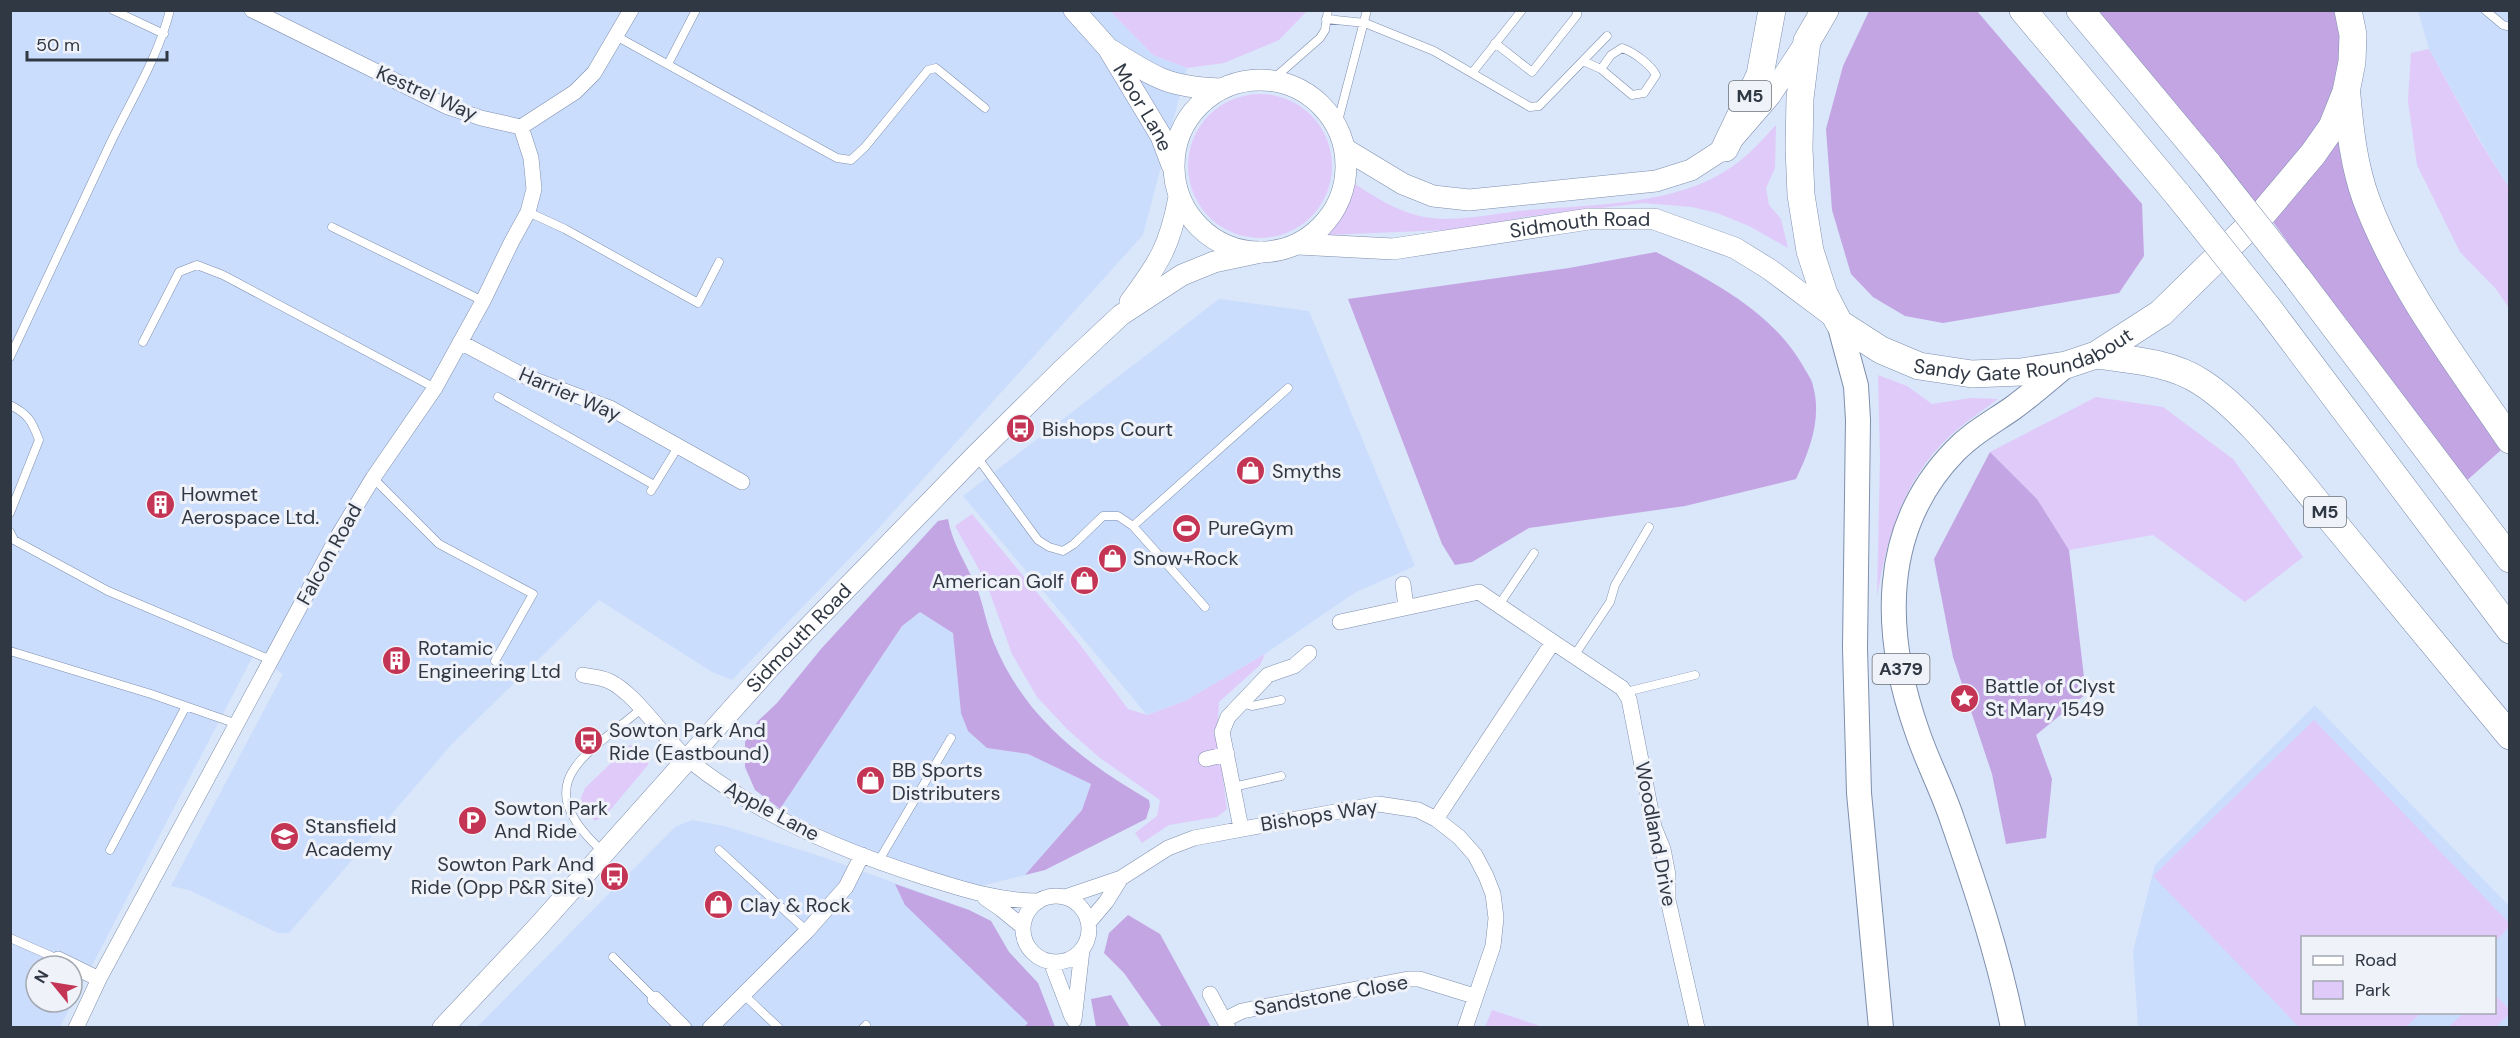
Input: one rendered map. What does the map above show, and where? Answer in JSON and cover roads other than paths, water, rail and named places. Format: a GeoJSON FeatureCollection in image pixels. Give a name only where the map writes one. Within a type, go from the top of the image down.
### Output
{"type":"FeatureCollection","features":[{"type":"Feature","properties":{"kind":"highway","name":"M5"},"geometry":{"type":"LineString","coordinates":[[1725,148],[1760,75],[1772,10]]}},
{"type":"Feature","properties":{"kind":"highway"},"geometry":{"type":"LineString","coordinates":[[1806,10],[1807,41],[1800,98],[1801,195],[1810,251],[1824,294],[1838,321]]}},
{"type":"Feature","properties":{"kind":"highway"},"geometry":{"type":"LineString","coordinates":[[1807,41],[1825,10]]}},
{"type":"Feature","properties":{"kind":"highway"},"geometry":{"type":"LineString","coordinates":[[2023,10],[2178,195],[2269,309],[2510,630]]}},
{"type":"Feature","properties":{"kind":"highway"},"geometry":{"type":"LineString","coordinates":[[2080,10],[2209,165],[2297,277],[2510,559]]}},
{"type":"Feature","properties":{"kind":"highway","name":"Sandy Gate Roundabout"},"geometry":{"type":"LineString","coordinates":[[1838,321],[1881,350],[1920,366],[1972,374],[2021,372],[2066,365],[2096,355],[2158,315],[2265,211],[2313,154],[2332,127],[2346,92],[2352,62],[2353,35],[2348,10]]}},
{"type":"Feature","properties":{"kind":"highway"},"geometry":{"type":"LineString","coordinates":[[2346,92],[2352,141],[2366,198],[2384,238],[2419,305],[2510,440]]}},
{"type":"Feature","properties":{"kind":"highway","name":"M5"},"geometry":{"type":"LineString","coordinates":[[2096,355],[2146,362],[2175,370],[2200,381],[2217,394],[2246,421],[2287,467],[2510,735]]}},
{"type":"Feature","properties":{"kind":"main road","name":"Moor Lane"},"geometry":{"type":"LineString","coordinates":[[1074,10],[1107,48],[1161,136],[1173,168]]}},
{"type":"Feature","properties":{"kind":"main road","name":"Sidmouth Road"},"geometry":{"type":"LineString","coordinates":[[1346,149],[1403,184],[1433,196],[1469,200],[1656,181],[1691,170],[1725,148],[1770,96],[1807,41]]}},
{"type":"Feature","properties":{"kind":"main road","name":"Moor Lane"},"geometry":{"type":"LineString","coordinates":[[1107,48],[1151,76],[1178,86],[1220,89]]}},
{"type":"Feature","properties":{"kind":"main road"},"geometry":{"type":"LineString","coordinates":[[1250,79],[1272,80],[1292,85],[1310,94],[1337,124],[1346,149],[1346,178],[1338,204],[1321,227],[1298,244],[1280,250],[1261,252],[1235,249],[1211,238],[1192,220],[1179,197],[1173,168],[1176,144],[1185,122],[1200,103],[1220,89],[1250,79]]}},
{"type":"Feature","properties":{"kind":"main road","name":"Sidmouth Road"},"geometry":{"type":"LineString","coordinates":[[443,1028],[536,929],[770,667],[976,456],[1121,315],[1158,265],[1172,232],[1179,197]]}},
{"type":"Feature","properties":{"kind":"main road","name":"Sidmouth Road"},"geometry":{"type":"LineString","coordinates":[[1298,244],[1393,249],[1589,219],[1654,219],[1735,248],[1769,269],[1838,321]]}},
{"type":"Feature","properties":{"kind":"main road","name":"Sidmouth Road"},"geometry":{"type":"LineString","coordinates":[[1121,315],[1182,275],[1214,262],[1261,252]]}},
{"type":"Feature","properties":{"kind":"main road","name":"A379"},"geometry":{"type":"LineString","coordinates":[[1838,321],[1856,386],[1858,420],[1855,648],[1858,782],[1881,1028]]}},
{"type":"Feature","properties":{"kind":"main road","name":"A379"},"geometry":{"type":"LineString","coordinates":[[2013,1028],[2004,979],[1952,817],[1917,730],[1896,650],[1892,589],[1900,546],[1912,514],[1933,478],[1955,451],[2066,365]]}},
{"type":"Feature","properties":{"kind":"street"},"geometry":{"type":"LineString","coordinates":[[522,128],[575,92],[594,74],[629,11]]}},
{"type":"Feature","properties":{"kind":"street","name":"Kestrel Way"},"geometry":{"type":"LineString","coordinates":[[260,12],[448,107],[522,128]]}},
{"type":"Feature","properties":{"kind":"street","name":"Falcon Road"},"geometry":{"type":"LineString","coordinates":[[76,1028],[99,980],[338,536],[373,478],[435,388],[528,212],[534,189],[531,158],[522,128]]}},
{"type":"Feature","properties":{"kind":"street","name":"Harrier Way"},"geometry":{"type":"LineString","coordinates":[[460,342],[524,376],[610,408],[742,482]]}},
{"type":"Feature","properties":{"kind":"street"},"geometry":{"type":"LineString","coordinates":[[1403,584],[1406,606]]}},
{"type":"Feature","properties":{"kind":"street"},"geometry":{"type":"LineString","coordinates":[[1340,621],[1479,592],[1626,692]]}},
{"type":"Feature","properties":{"kind":"street"},"geometry":{"type":"LineString","coordinates":[[1436,819],[1553,642]]}},
{"type":"Feature","properties":{"kind":"street"},"geometry":{"type":"LineString","coordinates":[[1241,828],[1222,732],[1224,725],[1240,703],[1268,675],[1294,666],[1309,653]]}},
{"type":"Feature","properties":{"kind":"street","name":"Apple Lane"},"geometry":{"type":"LineString","coordinates":[[583,675],[611,682],[641,708],[687,759],[734,794],[795,826],[878,862],[980,895],[1039,901]]}},
{"type":"Feature","properties":{"kind":"street","name":"Woodland Drive"},"geometry":{"type":"LineString","coordinates":[[1626,692],[1654,827],[1663,849],[1668,875],[1668,900],[1697,1028]]}},
{"type":"Feature","properties":{"kind":"street"},"geometry":{"type":"LineString","coordinates":[[1206,759],[1227,754]]}},
{"type":"Feature","properties":{"kind":"street","name":"Bishops Way"},"geometry":{"type":"LineString","coordinates":[[1065,897],[1094,885],[1121,878],[1168,848],[1194,838],[1378,804],[1418,810],[1436,819],[1459,837],[1475,855],[1493,894],[1496,918],[1493,946],[1474,996],[1465,1028]]}},
{"type":"Feature","properties":{"kind":"street"},"geometry":{"type":"LineString","coordinates":[[710,1028],[807,931],[846,887],[862,855]]}},
{"type":"Feature","properties":{"kind":"street","name":"Bishops Way"},"geometry":{"type":"LineString","coordinates":[[1089,922],[1106,902],[1121,878]]}},
{"type":"Feature","properties":{"kind":"street","name":"Apple Lane"},"geometry":{"type":"LineString","coordinates":[[980,895],[1023,927]]}},
{"type":"Feature","properties":{"kind":"street"},"geometry":{"type":"LineString","coordinates":[[1076,1024],[1082,950],[1089,935],[1089,922],[1078,904],[1065,897],[1046,897],[1028,910],[1023,927],[1025,942],[1038,958],[1051,962],[1070,960],[1082,950]]}},
{"type":"Feature","properties":{"kind":"street"},"geometry":{"type":"LineString","coordinates":[[1051,962],[1076,1024]]}},
{"type":"Feature","properties":{"kind":"street"},"geometry":{"type":"LineString","coordinates":[[84,972],[99,980]]}},
{"type":"Feature","properties":{"kind":"street","name":"Sandstone Close"},"geometry":{"type":"LineString","coordinates":[[1210,994],[1226,1024],[1242,1011],[1408,979],[1419,979],[1474,996]]}},
{"type":"Feature","properties":{"kind":"street"},"geometry":{"type":"LineString","coordinates":[[655,999],[684,1028]]}},
{"type":"Feature","properties":{"kind":"lane"},"geometry":{"type":"LineString","coordinates":[[113,10],[164,34]]}},
{"type":"Feature","properties":{"kind":"lane"},"geometry":{"type":"LineString","coordinates":[[10,357],[164,34],[170,10]]}},
{"type":"Feature","properties":{"kind":"lane"},"geometry":{"type":"LineString","coordinates":[[668,64],[696,10]]}},
{"type":"Feature","properties":{"kind":"lane"},"geometry":{"type":"LineString","coordinates":[[1337,124],[1367,10]]}},
{"type":"Feature","properties":{"kind":"lane"},"geometry":{"type":"LineString","coordinates":[[1472,73],[1522,10]]}},
{"type":"Feature","properties":{"kind":"lane"},"geometry":{"type":"LineString","coordinates":[[1495,43],[1532,72],[1576,15],[1577,10]]}},
{"type":"Feature","properties":{"kind":"lane"},"geometry":{"type":"LineString","coordinates":[[2484,10],[2503,25],[2510,27]]}},
{"type":"Feature","properties":{"kind":"lane"},"geometry":{"type":"LineString","coordinates":[[1272,80],[1320,38],[1325,30],[1327,15],[1365,23],[1434,51],[1530,107],[1539,106],[1607,36]]}},
{"type":"Feature","properties":{"kind":"lane"},"geometry":{"type":"LineString","coordinates":[[616,36],[837,159],[851,160],[858,154],[928,70],[936,68],[985,108]]}},
{"type":"Feature","properties":{"kind":"lane"},"geometry":{"type":"LineString","coordinates":[[1583,62],[1601,69],[1632,95],[1644,93],[1656,75],[1642,60],[1622,48],[1611,55],[1601,69]]}},
{"type":"Feature","properties":{"kind":"lane"},"geometry":{"type":"LineString","coordinates":[[528,212],[565,229],[698,303],[719,262]]}},
{"type":"Feature","properties":{"kind":"lane"},"geometry":{"type":"LineString","coordinates":[[332,227],[483,301]]}},
{"type":"Feature","properties":{"kind":"lane"},"geometry":{"type":"LineString","coordinates":[[144,342],[179,272],[197,265],[224,275],[435,388]]}},
{"type":"Feature","properties":{"kind":"lane"},"geometry":{"type":"LineString","coordinates":[[1133,526],[1288,388]]}},
{"type":"Feature","properties":{"kind":"lane"},"geometry":{"type":"LineString","coordinates":[[498,397],[653,488],[678,447]]}},
{"type":"Feature","properties":{"kind":"lane"},"geometry":{"type":"LineString","coordinates":[[10,405],[24,412],[34,425],[39,440],[10,513]]}},
{"type":"Feature","properties":{"kind":"lane"},"geometry":{"type":"LineString","coordinates":[[976,456],[1038,540],[1049,547],[1063,550],[1074,544],[1103,516],[1118,516],[1133,526],[1205,607]]}},
{"type":"Feature","properties":{"kind":"lane"},"geometry":{"type":"LineString","coordinates":[[373,478],[439,544],[533,594],[495,661]]}},
{"type":"Feature","properties":{"kind":"lane"},"geometry":{"type":"LineString","coordinates":[[1574,656],[1610,602],[1615,585],[1649,527]]}},
{"type":"Feature","properties":{"kind":"lane"},"geometry":{"type":"LineString","coordinates":[[10,532],[14,540],[108,591],[271,660]]}},
{"type":"Feature","properties":{"kind":"lane"},"geometry":{"type":"LineString","coordinates":[[1499,605],[1534,553]]}},
{"type":"Feature","properties":{"kind":"lane"},"geometry":{"type":"LineString","coordinates":[[10,651],[151,694],[185,708],[237,724]]}},
{"type":"Feature","properties":{"kind":"lane"},"geometry":{"type":"LineString","coordinates":[[1626,692],[1695,675]]}},
{"type":"Feature","properties":{"kind":"lane"},"geometry":{"type":"LineString","coordinates":[[1240,703],[1251,706],[1281,700]]}},
{"type":"Feature","properties":{"kind":"lane"},"geometry":{"type":"LineString","coordinates":[[110,850],[185,708]]}},
{"type":"Feature","properties":{"kind":"lane"},"geometry":{"type":"LineString","coordinates":[[604,852],[584,834],[571,815],[566,802],[565,785],[572,771],[588,754],[641,708]]}},
{"type":"Feature","properties":{"kind":"lane"},"geometry":{"type":"LineString","coordinates":[[878,862],[951,738]]}},
{"type":"Feature","properties":{"kind":"lane"},"geometry":{"type":"LineString","coordinates":[[1233,787],[1281,776]]}},
{"type":"Feature","properties":{"kind":"lane"},"geometry":{"type":"LineString","coordinates":[[718,850],[807,931]]}},
{"type":"Feature","properties":{"kind":"lane"},"geometry":{"type":"LineString","coordinates":[[10,939],[46,954]]}},
{"type":"Feature","properties":{"kind":"lane"},"geometry":{"type":"LineString","coordinates":[[613,957],[655,999]]}},
{"type":"Feature","properties":{"kind":"lane"},"geometry":{"type":"LineString","coordinates":[[743,994],[779,1028]]}},
{"type":"Feature","properties":{"kind":"place","name":"Bishops Court"},"geometry":{"type":"Point","coordinates":[1021,429]}},
{"type":"Feature","properties":{"kind":"place","name":"Smyths"},"geometry":{"type":"Point","coordinates":[1251,471]}},
{"type":"Feature","properties":{"kind":"place","name":"Howmet Aerospace Ltd."},"geometry":{"type":"Point","coordinates":[160,505]}},
{"type":"Feature","properties":{"kind":"place","name":"PureGym"},"geometry":{"type":"Point","coordinates":[1187,528]}},
{"type":"Feature","properties":{"kind":"place","name":"Snow+Rock"},"geometry":{"type":"Point","coordinates":[1112,558]}},
{"type":"Feature","properties":{"kind":"place","name":"American Golf"},"geometry":{"type":"Point","coordinates":[1085,581]}},
{"type":"Feature","properties":{"kind":"place","name":"Rotamic Engineering Ltd"},"geometry":{"type":"Point","coordinates":[397,660]}},
{"type":"Feature","properties":{"kind":"place","name":"Battle of Clyst St Mary 1549"},"geometry":{"type":"Point","coordinates":[1964,698]}},
{"type":"Feature","properties":{"kind":"place","name":"Sowton Park And Ride (Eastbound)"},"geometry":{"type":"Point","coordinates":[588,741]}},
{"type":"Feature","properties":{"kind":"place","name":"BB Sports Distributers"},"geometry":{"type":"Point","coordinates":[871,781]}},
{"type":"Feature","properties":{"kind":"place","name":"Sowton Park And Ride"},"geometry":{"type":"Point","coordinates":[473,820]}},
{"type":"Feature","properties":{"kind":"place","name":"Stansfield Academy"},"geometry":{"type":"Point","coordinates":[284,837]}},
{"type":"Feature","properties":{"kind":"place","name":"Sowton Park And Ride (Opp P&R Site)"},"geometry":{"type":"Point","coordinates":[615,876]}},
{"type":"Feature","properties":{"kind":"place","name":"Clay & Rock"},"geometry":{"type":"Point","coordinates":[719,905]}}]}
